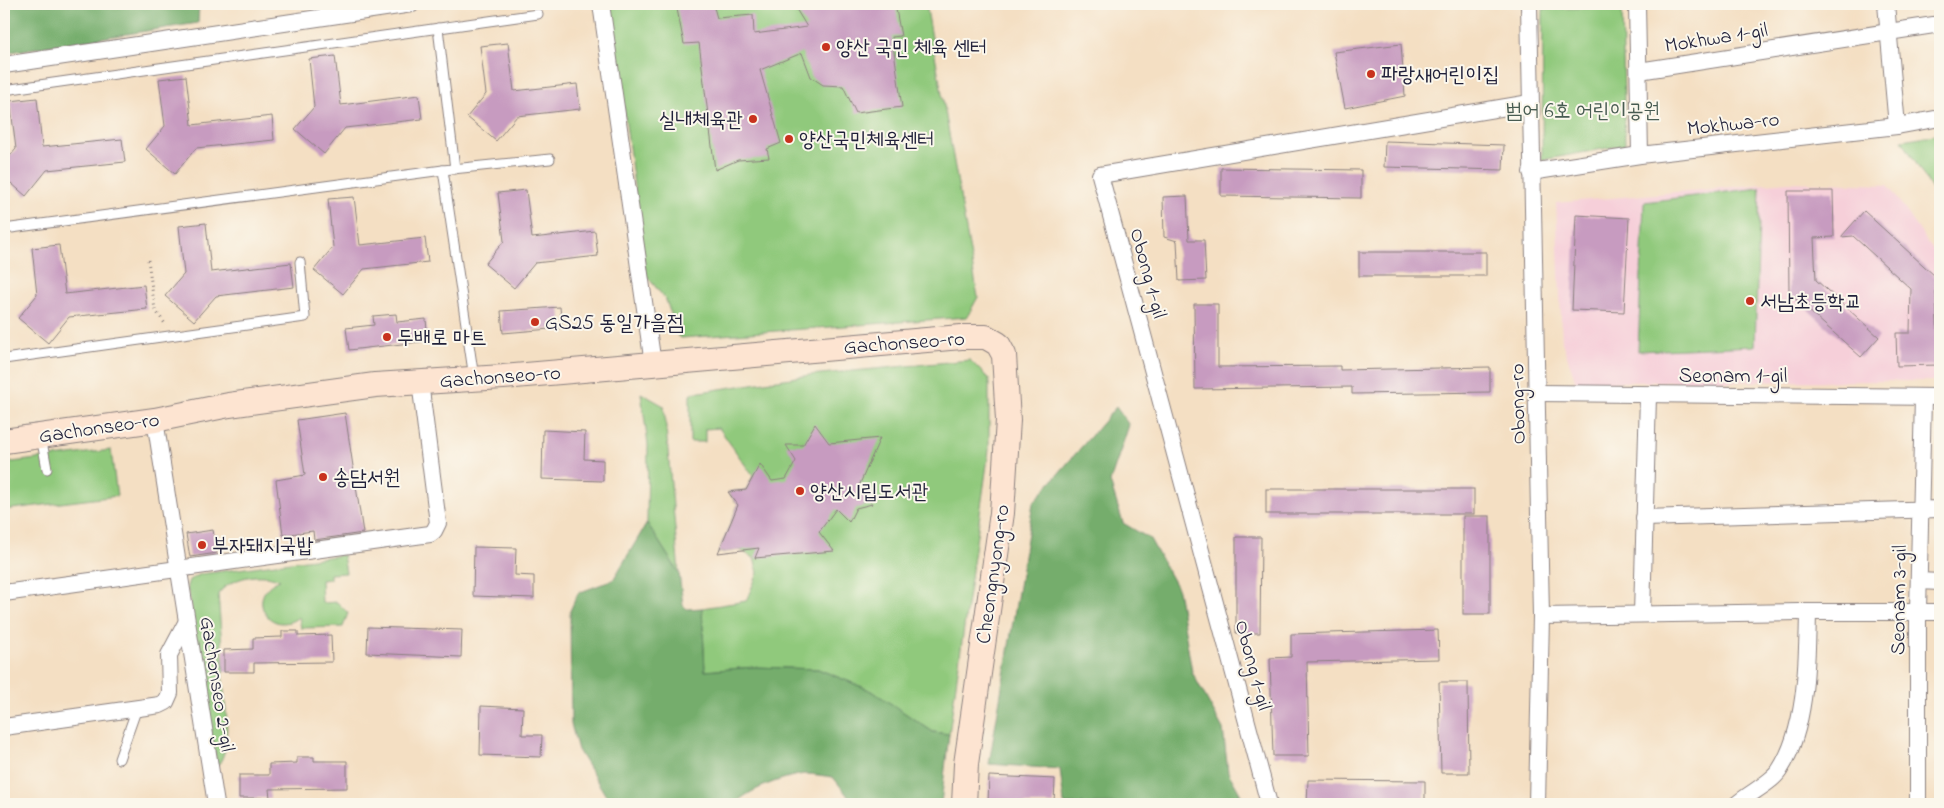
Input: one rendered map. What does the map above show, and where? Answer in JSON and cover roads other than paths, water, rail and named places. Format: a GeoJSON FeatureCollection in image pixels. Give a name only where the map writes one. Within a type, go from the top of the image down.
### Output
{"type":"FeatureCollection","features":[{"type":"Feature","properties":{"kind":"street"},"geometry":{"type":"LineString","coordinates":[[4,65],[412,4]]}},
{"type":"Feature","properties":{"kind":"street"},"geometry":{"type":"LineString","coordinates":[[601,4],[653,364]]}},
{"type":"Feature","properties":{"kind":"street","name":"Obong-ro"},"geometry":{"type":"LineString","coordinates":[[1529,4],[1541,616],[1537,804]]}},
{"type":"Feature","properties":{"kind":"street","name":"Mokhwa 1-gil"},"geometry":{"type":"LineString","coordinates":[[1637,4],[1640,155]]}},
{"type":"Feature","properties":{"kind":"street"},"geometry":{"type":"LineString","coordinates":[[1886,4],[1897,126]]}},
{"type":"Feature","properties":{"kind":"street","name":"Mokhwa 1-gil"},"geometry":{"type":"LineString","coordinates":[[1638,70],[1940,24]]}},
{"type":"Feature","properties":{"kind":"street","name":"Obong 1-gil"},"geometry":{"type":"LineString","coordinates":[[1269,804],[1100,174],[1530,103]]}},
{"type":"Feature","properties":{"kind":"street","name":"Mokhwa-ro"},"geometry":{"type":"LineString","coordinates":[[1531,172],[1640,155],[1897,126],[1940,118]]}},
{"type":"Feature","properties":{"kind":"street","name":"Gachonseo-ro"},"geometry":{"type":"LineString","coordinates":[[4,441],[155,420],[229,405],[375,385],[474,379],[961,337],[986,337],[998,344]]}},
{"type":"Feature","properties":{"kind":"street","name":"Cheongnyong-ro"},"geometry":{"type":"LineString","coordinates":[[964,804],[966,764],[1002,513],[1008,420],[1004,355],[998,344]]}},
{"type":"Feature","properties":{"kind":"street"},"geometry":{"type":"LineString","coordinates":[[4,593],[424,536],[434,531],[438,523],[420,382]]}},
{"type":"Feature","properties":{"kind":"street"},"geometry":{"type":"LineString","coordinates":[[1538,393],[1648,396]]}},
{"type":"Feature","properties":{"kind":"street","name":"Seonam 1-gil"},"geometry":{"type":"LineString","coordinates":[[1642,614],[1648,396],[1940,397]]}},
{"type":"Feature","properties":{"kind":"street","name":"Seonam 3-gil"},"geometry":{"type":"LineString","coordinates":[[1918,804],[1918,612],[1923,397]]}},
{"type":"Feature","properties":{"kind":"street","name":"Gachonseo 2-gil"},"geometry":{"type":"LineString","coordinates":[[155,420],[216,804]]}},
{"type":"Feature","properties":{"kind":"street"},"geometry":{"type":"LineString","coordinates":[[1644,518],[1940,509]]}},
{"type":"Feature","properties":{"kind":"street"},"geometry":{"type":"LineString","coordinates":[[1919,581],[1940,582]]}},
{"type":"Feature","properties":{"kind":"street"},"geometry":{"type":"LineString","coordinates":[[1737,804],[1778,773],[1794,740],[1806,668],[1808,612]]}},
{"type":"Feature","properties":{"kind":"street"},"geometry":{"type":"LineString","coordinates":[[1541,616],[1940,612]]}},
{"type":"Feature","properties":{"kind":"street"},"geometry":{"type":"LineString","coordinates":[[4,727],[160,705],[166,702],[170,693],[169,655],[186,623]]}},
{"type":"Feature","properties":{"kind":"lane"},"geometry":{"type":"LineString","coordinates":[[4,90],[538,14]]}},
{"type":"Feature","properties":{"kind":"lane"},"geometry":{"type":"LineString","coordinates":[[438,28],[455,169]]}},
{"type":"Feature","properties":{"kind":"lane"},"geometry":{"type":"LineString","coordinates":[[4,229],[443,170],[550,159]]}},
{"type":"Feature","properties":{"kind":"lane"},"geometry":{"type":"LineString","coordinates":[[443,170],[474,379]]}},
{"type":"Feature","properties":{"kind":"lane"},"geometry":{"type":"LineString","coordinates":[[4,359],[305,317],[300,262]]}},
{"type":"Feature","properties":{"kind":"lane"},"geometry":{"type":"LineString","coordinates":[[41,436],[47,470]]}},
{"type":"Feature","properties":{"kind":"lane"},"geometry":{"type":"LineString","coordinates":[[119,759],[137,708]]}},
{"type":"Feature","properties":{"kind":"place","name":"양산 국민 체육 센터"},"geometry":{"type":"Point","coordinates":[826,47]}},
{"type":"Feature","properties":{"kind":"place","name":"파랑새어린이집"},"geometry":{"type":"Point","coordinates":[1371,74]}},
{"type":"Feature","properties":{"kind":"place","name":"실내체육관"},"geometry":{"type":"Point","coordinates":[753,119]}},
{"type":"Feature","properties":{"kind":"place","name":"양산국민체육센터"},"geometry":{"type":"Point","coordinates":[789,139]}},
{"type":"Feature","properties":{"kind":"place","name":"서남초등학교"},"geometry":{"type":"Point","coordinates":[1750,301]}},
{"type":"Feature","properties":{"kind":"place","name":"GS25 동일가을점"},"geometry":{"type":"Point","coordinates":[535,322]}},
{"type":"Feature","properties":{"kind":"place","name":"두배로 마트"},"geometry":{"type":"Point","coordinates":[387,337]}},
{"type":"Feature","properties":{"kind":"place","name":"송담서원"},"geometry":{"type":"Point","coordinates":[323,477]}},
{"type":"Feature","properties":{"kind":"place","name":"양산시립도서관"},"geometry":{"type":"Point","coordinates":[800,491]}},
{"type":"Feature","properties":{"kind":"place","name":"부자돼지국밥"},"geometry":{"type":"Point","coordinates":[202,545]}},
{"type":"Feature","properties":{"kind":"park label","name":"범어 6호 어린이공원"},"geometry":{"type":"Point","coordinates":[1583,110]}}]}
